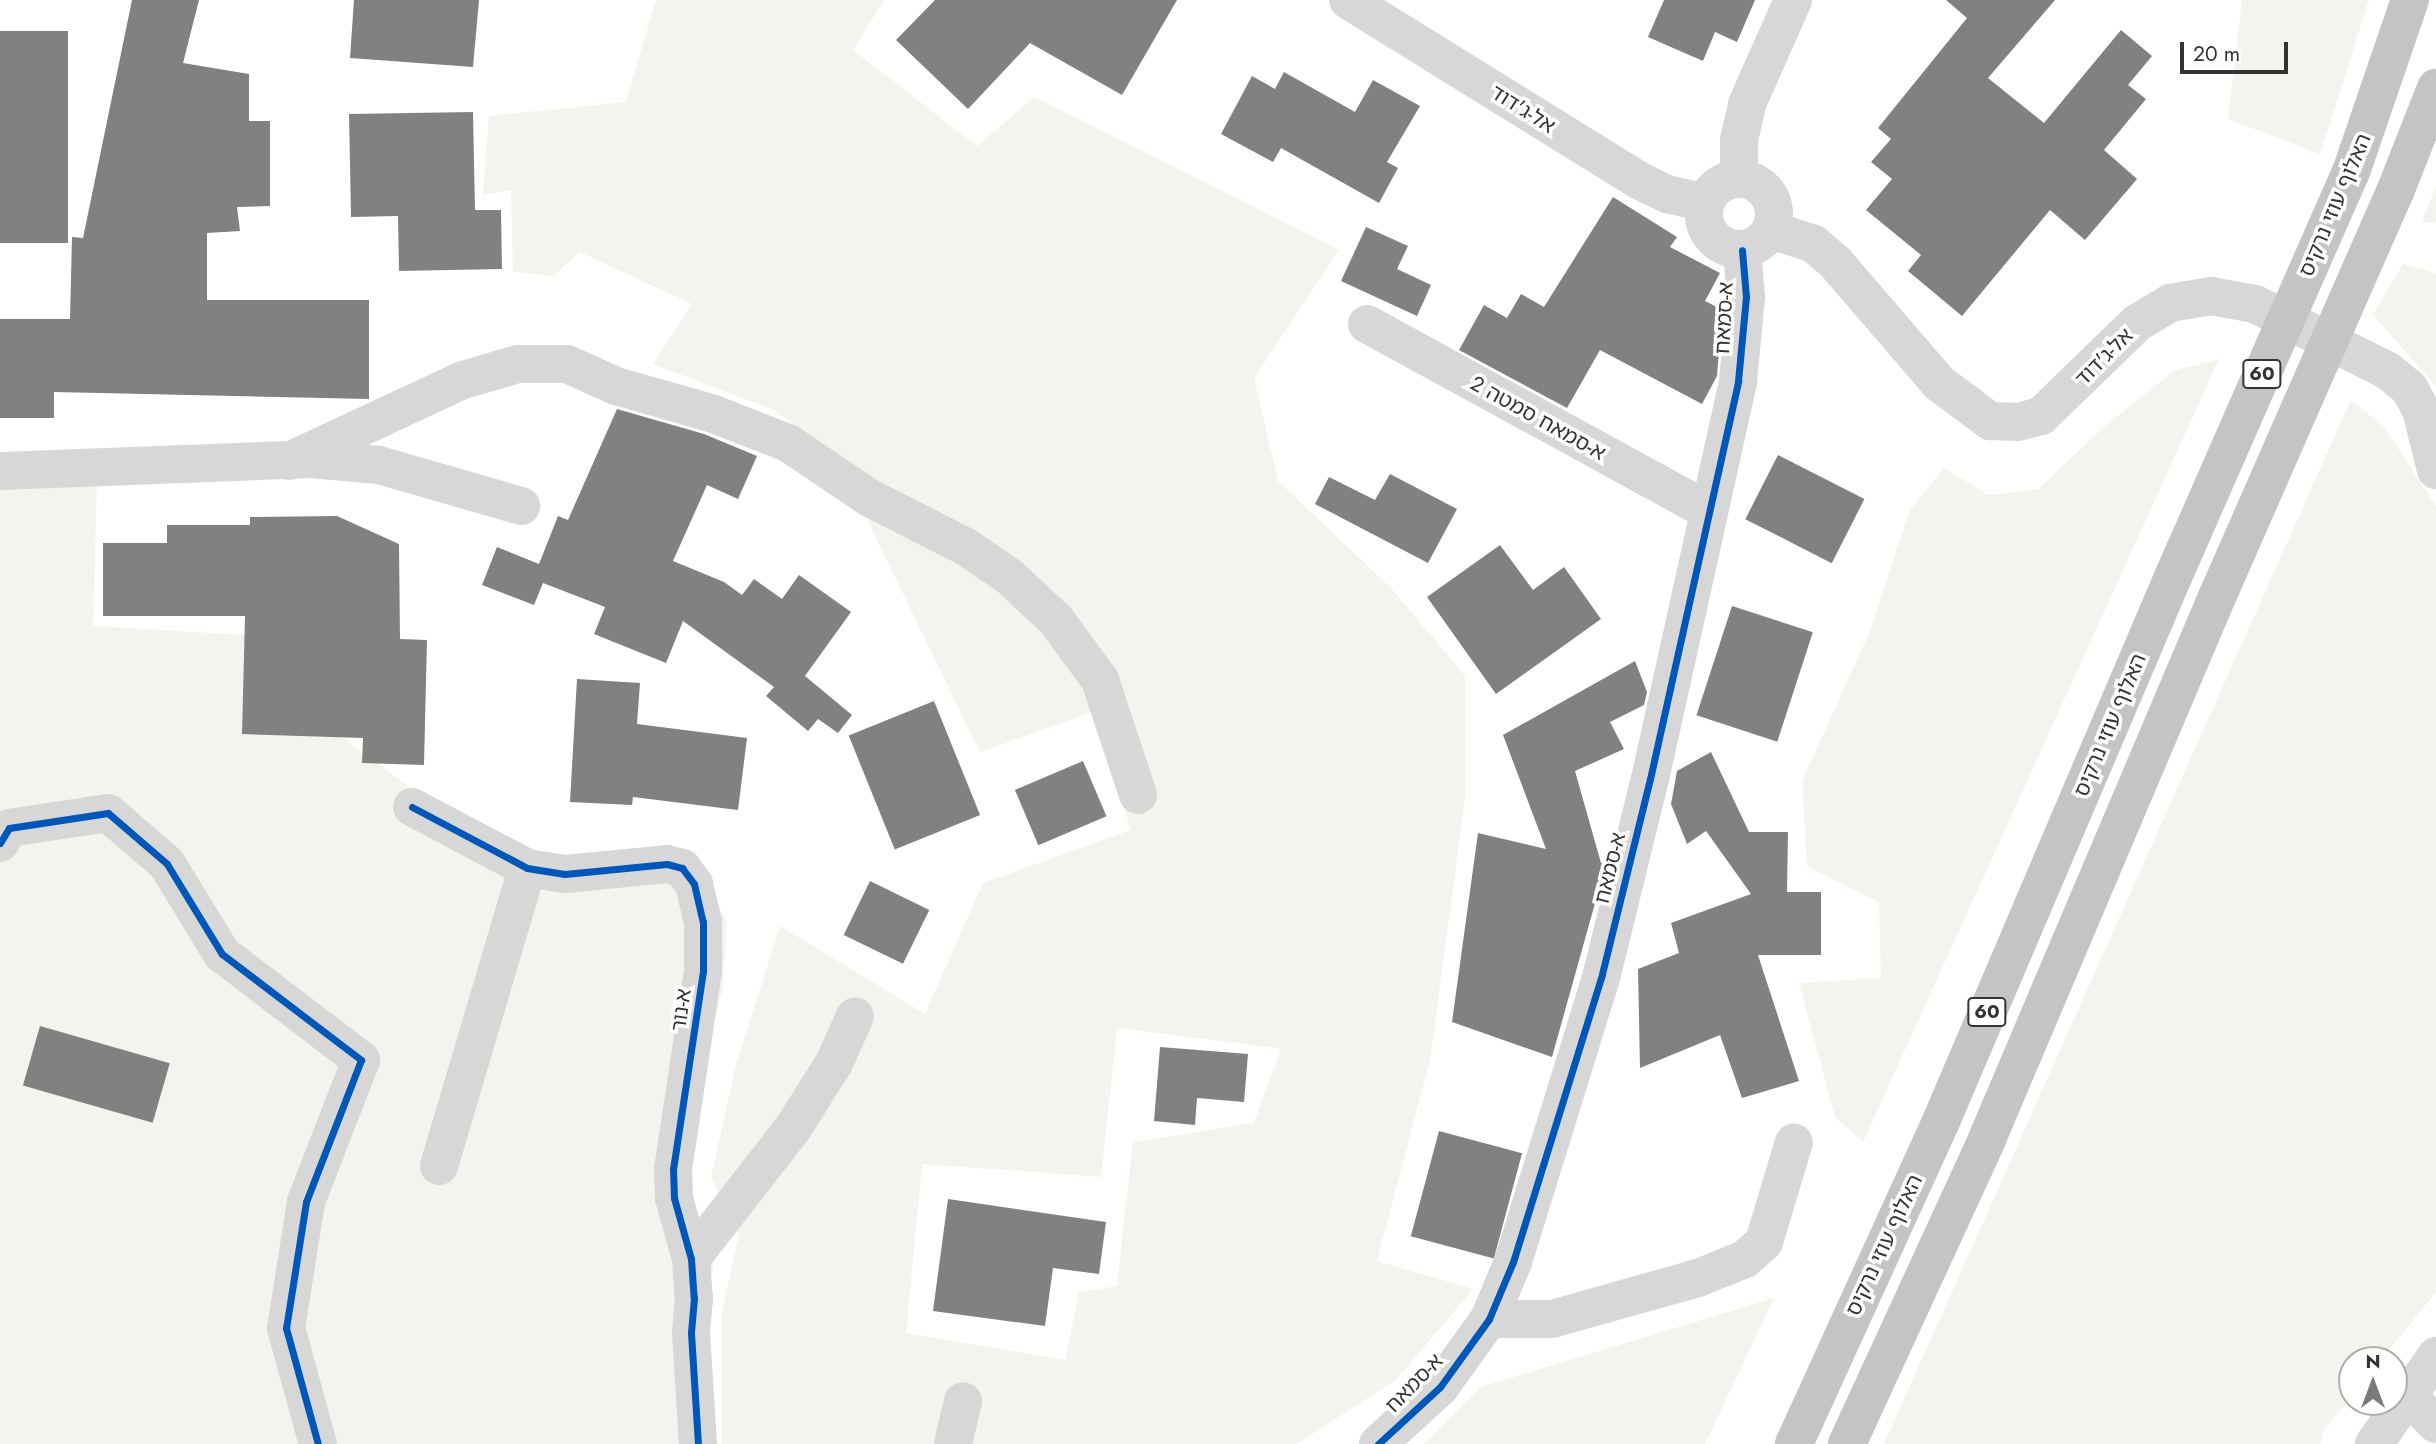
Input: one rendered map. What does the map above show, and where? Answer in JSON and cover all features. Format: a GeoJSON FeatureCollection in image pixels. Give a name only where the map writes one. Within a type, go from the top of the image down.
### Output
{"type":"FeatureCollection","features":[{"type":"Feature","properties":{"kind":"highway","name":"האלוף עוזי נרקיס"},"geometry":{"type":"LineString","coordinates":[[1794,1444],[1942,1119],[2173,577],[2351,172],[2410,0]]}},
{"type":"Feature","properties":{"kind":"highway","name":"60"},"geometry":{"type":"LineString","coordinates":[[1847,1444],[1987,1139],[2217,597],[2395,192],[2436,88]]}},
{"type":"Feature","properties":{"kind":"street","name":"אל-ג'דוד"},"geometry":{"type":"LineString","coordinates":[[1348,0],[1638,180],[1705,203]]}},
{"type":"Feature","properties":{"kind":"street"},"geometry":{"type":"LineString","coordinates":[[1739,178],[1739,140],[1747,104],[1793,0]]}},
{"type":"Feature","properties":{"kind":"street"},"geometry":{"type":"LineString","coordinates":[[1739,178],[1760,185],[1769,194],[1775,218],[1757,240],[1729,249],[1709,234],[1705,203],[1718,185],[1739,178]]}},
{"type":"Feature","properties":{"kind":"street","name":"אל-ג'דוד"},"geometry":{"type":"LineString","coordinates":[[1757,240],[1814,244],[1835,262],[1939,383],[1990,421],[2018,422],[2040,416],[2137,323],[2170,303],[2211,296],[2255,304],[2388,371],[2409,388],[2421,410],[2436,470]]}},
{"type":"Feature","properties":{"kind":"street","name":"א-סמאח"},"geometry":{"type":"LineString","coordinates":[[1378,1444],[1440,1387],[1489,1319],[1513,1262],[1601,974],[1738,381],[1746,297],[1757,240]]}},
{"type":"Feature","properties":{"kind":"street","name":"א-סמאח סמטה 2"},"geometry":{"type":"LineString","coordinates":[[1367,324],[1709,511]]}},
{"type":"Feature","properties":{"kind":"street"},"geometry":{"type":"LineString","coordinates":[[289,461],[463,380],[518,364],[568,364],[615,386],[711,413],[775,438],[870,498],[966,547],[1010,577],[1056,620],[1100,680],[1138,795]]}},
{"type":"Feature","properties":{"kind":"street"},"geometry":{"type":"LineString","coordinates":[[0,471],[289,461],[379,465],[521,506]]}},
{"type":"Feature","properties":{"kind":"street","name":"א-נור"},"geometry":{"type":"LineString","coordinates":[[412,807],[527,868],[565,874],[667,863],[682,868],[694,884],[704,922],[704,971],[673,1169],[674,1198],[691,1259],[698,1444]]}},
{"type":"Feature","properties":{"kind":"street"},"geometry":{"type":"LineString","coordinates":[[0,843],[9,828],[108,813],[167,863],[222,954],[361,1060],[306,1202],[286,1328],[318,1444]]}},
{"type":"Feature","properties":{"kind":"street"},"geometry":{"type":"LineString","coordinates":[[439,1166],[527,868]]}},
{"type":"Feature","properties":{"kind":"street"},"geometry":{"type":"LineString","coordinates":[[691,1259],[793,1128],[834,1063],[855,1016]]}},
{"type":"Feature","properties":{"kind":"street"},"geometry":{"type":"LineString","coordinates":[[1489,1319],[1552,1319],[1698,1278],[1745,1259],[1763,1242],[1794,1142]]}},
{"type":"Feature","properties":{"kind":"street"},"geometry":{"type":"LineString","coordinates":[[2408,1394],[2436,1356]]}},
{"type":"Feature","properties":{"kind":"street"},"geometry":{"type":"LineString","coordinates":[[2408,1396],[2436,1424]]}},
{"type":"Feature","properties":{"kind":"street"},"geometry":{"type":"LineString","coordinates":[[953,1444],[963,1401]]}},
{"type":"Feature","properties":{"kind":"street"},"geometry":{"type":"LineString","coordinates":[[2374,1444],[2393,1416]]}},
{"type":"Feature","properties":{"kind":"shaded area"},"geometry":{"type":"Polygon","coordinates":[[[656,0],[884,0],[853,50],[977,146],[1034,97],[1339,250],[1254,378],[1278,481],[1391,588],[1465,676],[1465,798],[1430,1060],[1377,1261],[1473,1289],[1397,1379],[1297,1444],[722,1444],[722,1311],[739,1235],[711,1177],[736,1065],[780,926],[925,1014],[983,883],[1131,830],[1095,711],[980,752],[875,536],[845,462],[774,410],[653,364],[692,304],[580,252],[552,277],[513,271],[511,190],[483,195],[489,116],[626,102],[656,0]],[[1117,1028],[1101,1177],[922,1164],[906,1333],[1065,1360],[1079,1292],[1117,1286],[1133,1142],[1254,1123],[1281,1049],[1117,1028]]]}},
{"type":"Feature","properties":{"kind":"shaded area"},"geometry":{"type":"Polygon","coordinates":[[[2242,0],[2369,0],[2320,154],[2228,119],[2242,0]]]}},
{"type":"Feature","properties":{"kind":"shaded area"},"geometry":{"type":"Polygon","coordinates":[[[2436,186],[2436,224],[2422,221],[2436,186]]]}},
{"type":"Feature","properties":{"kind":"shaded area"},"geometry":{"type":"Polygon","coordinates":[[[2403,264],[2436,273],[2436,386],[2373,315],[2403,264]]]}},
{"type":"Feature","properties":{"kind":"shaded area"},"geometry":{"type":"Polygon","coordinates":[[[2219,359],[1863,1142],[1835,1117],[1799,983],[1881,978],[1879,902],[1807,866],[1802,781],[1871,629],[1909,512],[1944,468],[1988,495],[2038,489],[2104,427],[2175,370],[2219,359]]]}},
{"type":"Feature","properties":{"kind":"shaded area"},"geometry":{"type":"Polygon","coordinates":[[[2351,400],[2384,427],[2436,506],[2436,1292],[2392,1346],[2338,1346],[2338,1413],[2323,1432],[2320,1444],[1884,1444],[2351,400]]]}},
{"type":"Feature","properties":{"kind":"shaded area"},"geometry":{"type":"Polygon","coordinates":[[[97,480],[93,626],[245,635],[243,734],[342,737],[541,885],[697,861],[727,923],[722,992],[683,1137],[689,1226],[714,1265],[693,1355],[708,1444],[0,1444],[0,485],[97,480]]]}},
{"type":"Feature","properties":{"kind":"shaded area"},"geometry":{"type":"Polygon","coordinates":[[[1774,1298],[1705,1444],[1423,1444],[1481,1387],[1774,1298]]]}},
{"type":"Feature","properties":{"kind":"building"},"geometry":{"type":"Polygon","coordinates":[[[132,0],[199,0],[183,63],[249,74],[249,121],[270,121],[270,206],[237,207],[240,231],[207,233],[207,300],[369,300],[369,399],[54,392],[54,418],[0,418],[0,319],[70,319],[72,237],[83,238],[132,0]]]}},
{"type":"Feature","properties":{"kind":"building"},"geometry":{"type":"Polygon","coordinates":[[[354,0],[479,0],[473,67],[350,58],[354,0]]]}},
{"type":"Feature","properties":{"kind":"building"},"geometry":{"type":"Polygon","coordinates":[[[935,0],[1177,0],[1122,95],[1030,43],[968,109],[896,40],[935,0]]]}},
{"type":"Feature","properties":{"kind":"building"},"geometry":{"type":"Polygon","coordinates":[[[1664,0],[1755,0],[1737,42],[1715,32],[1703,61],[1648,37],[1664,0]]]}},
{"type":"Feature","properties":{"kind":"building"},"geometry":{"type":"Polygon","coordinates":[[[1946,0],[2055,0],[1988,78],[2044,123],[2121,30],[2152,56],[2128,85],[2146,99],[2104,150],[2137,179],[2085,240],[2050,210],[1962,316],[1908,271],[1921,255],[1866,210],[1892,179],[1871,162],[1891,139],[1878,128],[1967,18],[1946,0]]]}},
{"type":"Feature","properties":{"kind":"building"},"geometry":{"type":"Polygon","coordinates":[[[0,31],[68,31],[68,243],[0,243],[0,31]]]}},
{"type":"Feature","properties":{"kind":"building"},"geometry":{"type":"Polygon","coordinates":[[[1284,72],[1355,112],[1373,80],[1420,106],[1387,162],[1398,168],[1379,203],[1281,148],[1273,162],[1221,134],[1252,76],[1275,89],[1284,72]]]}},
{"type":"Feature","properties":{"kind":"building"},"geometry":{"type":"Polygon","coordinates":[[[473,112],[475,210],[501,210],[502,269],[399,271],[398,216],[351,217],[349,114],[473,112]]]}},
{"type":"Feature","properties":{"kind":"building"},"geometry":{"type":"Polygon","coordinates":[[[1613,197],[1677,237],[1670,247],[1720,273],[1705,301],[1723,310],[1717,336],[1720,338],[1717,376],[1702,404],[1600,350],[1567,408],[1459,350],[1484,305],[1507,318],[1521,294],[1544,307],[1613,197]]]}},
{"type":"Feature","properties":{"kind":"building"},"geometry":{"type":"Polygon","coordinates":[[[1366,227],[1408,246],[1397,269],[1431,285],[1417,316],[1341,281],[1366,227]]]}},
{"type":"Feature","properties":{"kind":"building"},"geometry":{"type":"Polygon","coordinates":[[[617,409],[704,434],[757,456],[738,499],[707,485],[673,561],[724,582],[742,595],[754,579],[782,599],[799,575],[851,612],[805,676],[852,715],[838,733],[818,719],[808,731],[766,696],[774,687],[683,621],[666,663],[594,634],[605,607],[543,583],[534,605],[482,585],[497,547],[539,564],[558,516],[568,520],[617,409]]]}},
{"type":"Feature","properties":{"kind":"building"},"geometry":{"type":"Polygon","coordinates":[[[1778,455],[1864,499],[1832,563],[1745,519],[1778,455]]]}},
{"type":"Feature","properties":{"kind":"building"},"geometry":{"type":"Polygon","coordinates":[[[1390,474],[1457,509],[1428,563],[1315,504],[1329,477],[1375,500],[1390,474]]]}},
{"type":"Feature","properties":{"kind":"building"},"geometry":{"type":"Polygon","coordinates":[[[337,516],[399,544],[400,639],[427,640],[424,765],[362,763],[363,738],[242,734],[245,616],[103,616],[103,543],[167,543],[167,525],[250,525],[250,517],[337,516]]]}},
{"type":"Feature","properties":{"kind":"building"},"geometry":{"type":"Polygon","coordinates":[[[1500,545],[1533,590],[1564,567],[1601,619],[1496,694],[1427,597],[1500,545]]]}},
{"type":"Feature","properties":{"kind":"building"},"geometry":{"type":"Polygon","coordinates":[[[1732,606],[1813,632],[1777,742],[1696,715],[1732,606]]]}},
{"type":"Feature","properties":{"kind":"building"},"geometry":{"type":"Polygon","coordinates":[[[1635,661],[1647,692],[1644,705],[1610,722],[1624,749],[1575,771],[1601,863],[1606,864],[1552,1057],[1452,1022],[1478,833],[1546,849],[1503,735],[1635,661]]]}},
{"type":"Feature","properties":{"kind":"building"},"geometry":{"type":"Polygon","coordinates":[[[577,679],[640,683],[637,724],[747,738],[738,810],[633,797],[632,805],[570,802],[577,679]]]}},
{"type":"Feature","properties":{"kind":"building"},"geometry":{"type":"Polygon","coordinates":[[[934,701],[980,815],[895,850],[849,735],[934,701]]]}},
{"type":"Feature","properties":{"kind":"building"},"geometry":{"type":"Polygon","coordinates":[[[1711,752],[1749,832],[1788,832],[1787,892],[1821,892],[1821,955],[1758,955],[1799,1081],[1742,1098],[1720,1035],[1640,1068],[1638,969],[1679,953],[1671,923],[1751,894],[1706,831],[1687,844],[1671,804],[1677,771],[1711,752]]]}},
{"type":"Feature","properties":{"kind":"building"},"geometry":{"type":"Polygon","coordinates":[[[1083,761],[1106,816],[1038,845],[1015,790],[1083,761]]]}},
{"type":"Feature","properties":{"kind":"building"},"geometry":{"type":"Polygon","coordinates":[[[870,881],[929,910],[903,964],[844,935],[870,881]]]}},
{"type":"Feature","properties":{"kind":"building"},"geometry":{"type":"Polygon","coordinates":[[[40,1026],[170,1063],[153,1123],[23,1086],[40,1026]]]}},
{"type":"Feature","properties":{"kind":"building"},"geometry":{"type":"Polygon","coordinates":[[[1160,1047],[1248,1054],[1244,1102],[1197,1098],[1195,1125],[1154,1121],[1160,1047]]]}},
{"type":"Feature","properties":{"kind":"building"},"geometry":{"type":"Polygon","coordinates":[[[1439,1131],[1522,1153],[1494,1259],[1411,1236],[1439,1131]]]}},
{"type":"Feature","properties":{"kind":"building"},"geometry":{"type":"Polygon","coordinates":[[[948,1199],[1106,1222],[1099,1274],[1053,1268],[1045,1326],[933,1311],[948,1199]]]}},
{"type":"Feature","properties":{"kind":"cycle path"},"geometry":{"type":"LineString","coordinates":[[1378,1444],[1440,1387],[1489,1319],[1513,1262],[1602,974],[1650,779],[1738,381],[1746,297],[1742,250]]}},
{"type":"Feature","properties":{"kind":"cycle path"},"geometry":{"type":"LineString","coordinates":[[412,807],[527,868],[565,874],[667,864],[682,868],[694,884],[703,922],[703,971],[673,1169],[674,1198],[691,1259],[694,1298],[691,1333],[698,1444]]}},
{"type":"Feature","properties":{"kind":"cycle path"},"geometry":{"type":"LineString","coordinates":[[0,843],[9,828],[108,813],[167,864],[222,954],[361,1060],[306,1202],[286,1328],[318,1444]]}}]}
